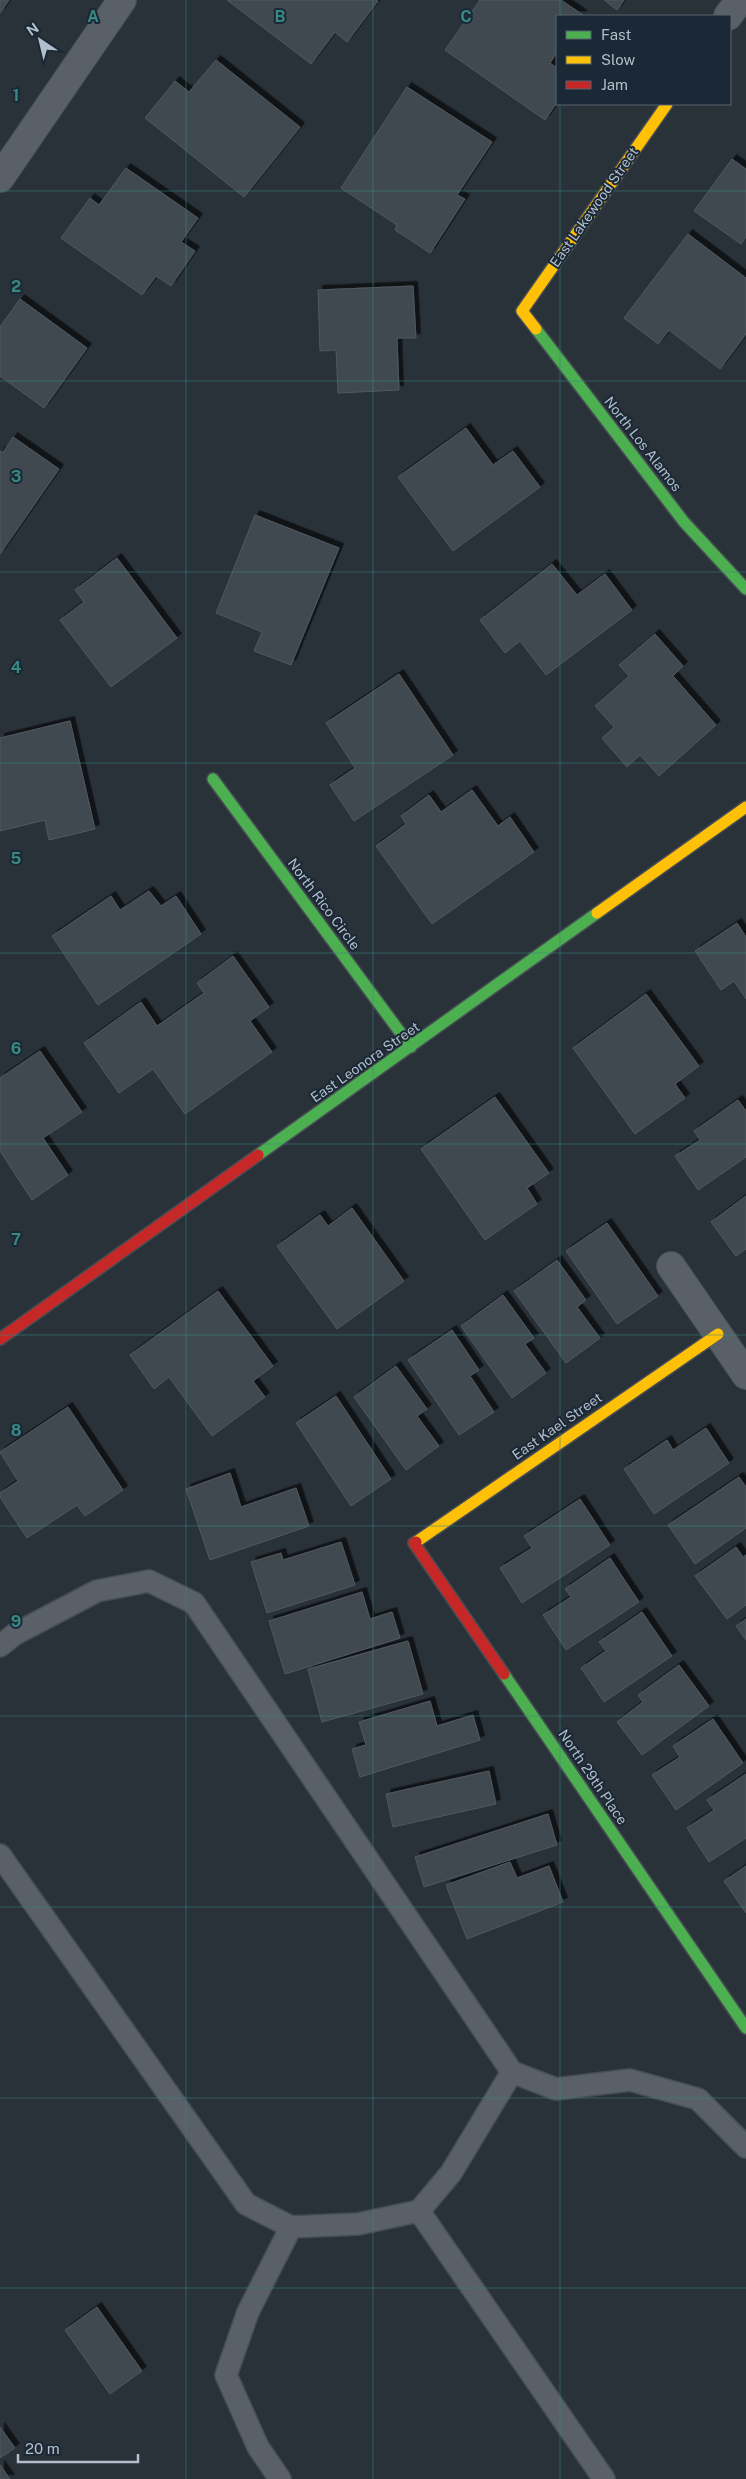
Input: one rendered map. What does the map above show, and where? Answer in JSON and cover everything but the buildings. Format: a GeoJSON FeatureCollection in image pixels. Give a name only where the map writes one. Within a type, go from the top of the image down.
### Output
{"type":"FeatureCollection","features":[{"type":"Feature","properties":{"kind":"street"},"geometry":{"type":"LineString","coordinates":[[0,178],[122,0]]}},
{"type":"Feature","properties":{"kind":"street"},"geometry":{"type":"LineString","coordinates":[[729,15],[740,0]]}},
{"type":"Feature","properties":{"kind":"street","name":"East Lakewood Street"},"geometry":{"type":"LineString","coordinates":[[522,311],[666,105]]}},
{"type":"Feature","properties":{"kind":"street","name":"North Los Alamos"},"geometry":{"type":"LineString","coordinates":[[522,311],[684,522],[746,589]]}},
{"type":"Feature","properties":{"kind":"street","name":"North Rico Circle"},"geometry":{"type":"LineString","coordinates":[[213,779],[412,1047]]}},
{"type":"Feature","properties":{"kind":"street","name":"East Leonora Street"},"geometry":{"type":"LineString","coordinates":[[0,1339],[746,808]]}},
{"type":"Feature","properties":{"kind":"street"},"geometry":{"type":"LineString","coordinates":[[671,1266],[746,1375]]}},
{"type":"Feature","properties":{"kind":"street","name":"East Kael Street"},"geometry":{"type":"LineString","coordinates":[[414,1543],[718,1334]]}},
{"type":"Feature","properties":{"kind":"street","name":"North 29th Place"},"geometry":{"type":"LineString","coordinates":[[414,1543],[746,2028]]}},
{"type":"Feature","properties":{"kind":"lane"},"geometry":{"type":"LineString","coordinates":[[0,1646],[15,1634],[98,1591],[149,1580],[194,1603],[512,2072],[556,2088],[630,2080],[698,2099],[746,2147]]}},
{"type":"Feature","properties":{"kind":"lane"},"geometry":{"type":"LineString","coordinates":[[0,1855],[246,2204],[291,2227],[358,2224],[418,2211],[451,2173],[512,2072]]}},
{"type":"Feature","properties":{"kind":"lane"},"geometry":{"type":"LineString","coordinates":[[418,2211],[604,2479]]}},
{"type":"Feature","properties":{"kind":"lane"},"geometry":{"type":"LineString","coordinates":[[280,2479],[258,2447],[226,2375],[248,2312],[291,2227]]}},
{"type":"Feature","properties":{"kind":"traffic: fast"},"geometry":{"type":"LineString","coordinates":[[536,329],[684,522],[746,589]]}},
{"type":"Feature","properties":{"kind":"traffic: fast"},"geometry":{"type":"LineString","coordinates":[[213,779],[411,1047]]}},
{"type":"Feature","properties":{"kind":"traffic: fast"},"geometry":{"type":"LineString","coordinates":[[258,1155],[597,913]]}},
{"type":"Feature","properties":{"kind":"traffic: fast"},"geometry":{"type":"LineString","coordinates":[[504,1674],[746,2028]]}},
{"type":"Feature","properties":{"kind":"traffic: slow"},"geometry":{"type":"LineString","coordinates":[[536,329],[522,311],[666,105]]}},
{"type":"Feature","properties":{"kind":"traffic: slow"},"geometry":{"type":"LineString","coordinates":[[597,913],[746,807]]}},
{"type":"Feature","properties":{"kind":"traffic: slow"},"geometry":{"type":"LineString","coordinates":[[416,1542],[718,1334]]}},
{"type":"Feature","properties":{"kind":"traffic: jam"},"geometry":{"type":"LineString","coordinates":[[0,1339],[258,1155]]}},
{"type":"Feature","properties":{"kind":"traffic: jam"},"geometry":{"type":"LineString","coordinates":[[416,1542],[414,1543],[504,1674]]}}]}
